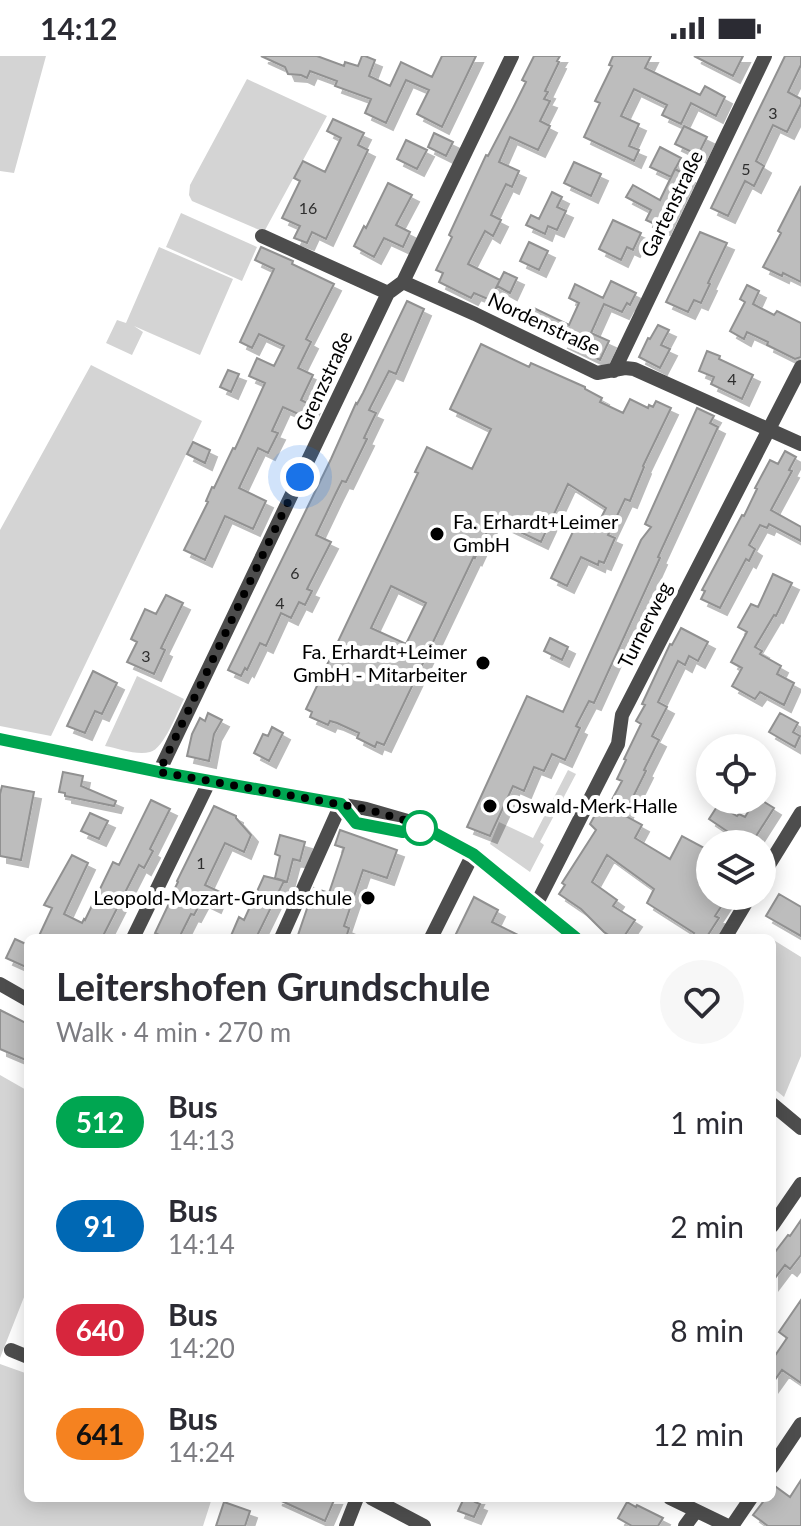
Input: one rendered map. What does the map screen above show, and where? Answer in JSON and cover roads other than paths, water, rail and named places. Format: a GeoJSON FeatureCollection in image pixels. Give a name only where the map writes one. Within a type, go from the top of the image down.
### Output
{"type":"FeatureCollection","features":[{"type":"Feature","properties":{"kind":"street","name":"Grenzstraße"},"geometry":{"type":"LineString","coordinates":[[159,772],[388,293],[403,282],[512,56]]}},
{"type":"Feature","properties":{"kind":"street","name":"Gartenstraße"},"geometry":{"type":"LineString","coordinates":[[614,371],[765,56]]}},
{"type":"Feature","properties":{"kind":"street"},"geometry":{"type":"LineString","coordinates":[[262,236],[388,293]]}},
{"type":"Feature","properties":{"kind":"street","name":"Nordenstraße"},"geometry":{"type":"LineString","coordinates":[[403,282],[597,373],[634,369],[801,444]]}},
{"type":"Feature","properties":{"kind":"street","name":"Turnerweg"},"geometry":{"type":"LineString","coordinates":[[536,905],[618,744],[622,715],[801,367]]}},
{"type":"Feature","properties":{"kind":"street"},"geometry":{"type":"LineString","coordinates":[[0,739],[209,782],[366,809],[411,822],[473,854],[571,934]]}},
{"type":"Feature","properties":{"kind":"street"},"geometry":{"type":"LineString","coordinates":[[135,934],[209,782]]}},
{"type":"Feature","properties":{"kind":"street"},"geometry":{"type":"LineString","coordinates":[[283,934],[341,804]]}},
{"type":"Feature","properties":{"kind":"street"},"geometry":{"type":"LineString","coordinates":[[776,853],[801,813]]}},
{"type":"Feature","properties":{"kind":"street"},"geometry":{"type":"LineString","coordinates":[[433,934],[473,854]]}},
{"type":"Feature","properties":{"kind":"street"},"geometry":{"type":"LineString","coordinates":[[727,934],[742,910]]}},
{"type":"Feature","properties":{"kind":"street"},"geometry":{"type":"LineString","coordinates":[[0,984],[24,998]]}},
{"type":"Feature","properties":{"kind":"street"},"geometry":{"type":"LineString","coordinates":[[776,1107],[801,1128]]}},
{"type":"Feature","properties":{"kind":"street"},"geometry":{"type":"LineString","coordinates":[[776,1220],[801,1184]]}},
{"type":"Feature","properties":{"kind":"street"},"geometry":{"type":"LineString","coordinates":[[11,1350],[24,1355]]}},
{"type":"Feature","properties":{"kind":"street"},"geometry":{"type":"LineString","coordinates":[[776,1461],[801,1424]]}},
{"type":"Feature","properties":{"kind":"street"},"geometry":{"type":"LineString","coordinates":[[346,1526],[355,1502]]}},
{"type":"Feature","properties":{"kind":"street"},"geometry":{"type":"LineString","coordinates":[[379,1502],[424,1526]]}},
{"type":"Feature","properties":{"kind":"street"},"geometry":{"type":"LineString","coordinates":[[678,1502],[730,1526],[748,1502]]}},
{"type":"Feature","properties":{"kind":"street"},"geometry":{"type":"LineString","coordinates":[[685,1526],[696,1511]]}},
{"type":"Feature","properties":{"kind":"place","name":"Fa. Erhardt+Leimer GmbH"},"geometry":{"type":"Point","coordinates":[437,534]}},
{"type":"Feature","properties":{"kind":"place","name":"Fa. Erhardt+Leimer GmbH - Mitarbeiter"},"geometry":{"type":"Point","coordinates":[483,663]}},
{"type":"Feature","properties":{"kind":"place","name":"Oswald-Merk-Halle"},"geometry":{"type":"Point","coordinates":[490,806]}},
{"type":"Feature","properties":{"kind":"place","name":"Leopold-Mozart-Grundschule"},"geometry":{"type":"Point","coordinates":[368,898]}}]}
